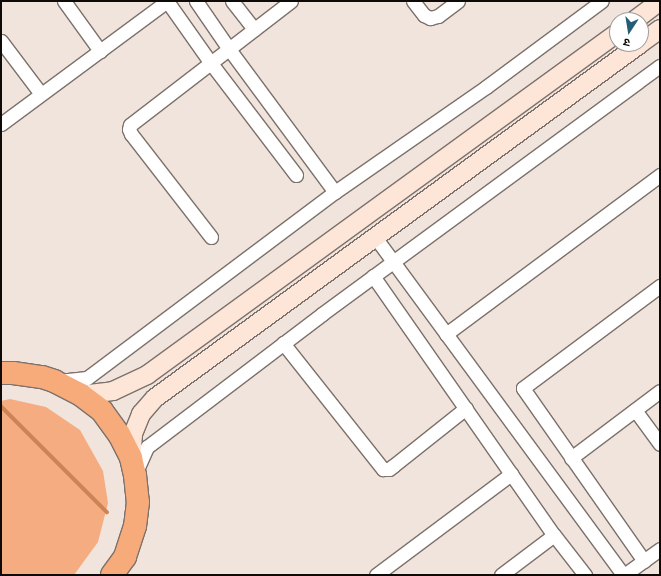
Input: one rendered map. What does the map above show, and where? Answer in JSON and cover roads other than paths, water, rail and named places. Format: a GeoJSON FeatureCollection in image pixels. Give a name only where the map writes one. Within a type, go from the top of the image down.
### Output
{"type":"FeatureCollection","features":[{"type":"Feature","properties":{"kind":"highway"},"geometry":{"type":"LineString","coordinates":[[1,373],[42,377],[54,381],[81,395],[102,412],[119,434],[133,466],[138,502],[136,520],[126,566],[112,575]]}},
{"type":"Feature","properties":{"kind":"street"},"geometry":{"type":"LineString","coordinates":[[64,1],[100,51]]}},
{"type":"Feature","properties":{"kind":"street"},"geometry":{"type":"LineString","coordinates":[[1,124],[167,1],[210,62],[296,175]]}},
{"type":"Feature","properties":{"kind":"street"},"geometry":{"type":"LineString","coordinates":[[196,1],[229,49],[335,192]]}},
{"type":"Feature","properties":{"kind":"street"},"geometry":{"type":"LineString","coordinates":[[232,1],[254,29]]}},
{"type":"Feature","properties":{"kind":"street"},"geometry":{"type":"LineString","coordinates":[[211,237],[129,129],[133,120],[291,1]]}},
{"type":"Feature","properties":{"kind":"street"},"geometry":{"type":"LineString","coordinates":[[413,1],[424,15],[430,18],[438,16],[458,1]]}},
{"type":"Feature","properties":{"kind":"street"},"geometry":{"type":"LineString","coordinates":[[54,381],[87,378],[335,192],[486,88],[602,1]]}},
{"type":"Feature","properties":{"kind":"street"},"geometry":{"type":"LineString","coordinates":[[646,12],[660,1]]}},
{"type":"Feature","properties":{"kind":"street"},"geometry":{"type":"LineString","coordinates":[[649,37],[660,29]]}},
{"type":"Feature","properties":{"kind":"street"},"geometry":{"type":"LineString","coordinates":[[81,395],[113,391],[148,374],[609,39]]}},
{"type":"Feature","properties":{"kind":"street"},"geometry":{"type":"LineString","coordinates":[[1,41],[41,94]]}},
{"type":"Feature","properties":{"kind":"street"},"geometry":{"type":"LineString","coordinates":[[133,466],[133,434],[141,414],[155,398],[629,52]]}},
{"type":"Feature","properties":{"kind":"street"},"geometry":{"type":"LineString","coordinates":[[133,466],[147,447],[283,343],[660,66]]}},
{"type":"Feature","properties":{"kind":"street"},"geometry":{"type":"LineString","coordinates":[[446,334],[660,175]]}},
{"type":"Feature","properties":{"kind":"street"},"geometry":{"type":"LineString","coordinates":[[375,237],[624,575],[660,549]]}},
{"type":"Feature","properties":{"kind":"street"},"geometry":{"type":"LineString","coordinates":[[373,276],[554,535],[585,575]]}},
{"type":"Feature","properties":{"kind":"street"},"geometry":{"type":"LineString","coordinates":[[644,561],[523,388],[660,286]]}},
{"type":"Feature","properties":{"kind":"street"},"geometry":{"type":"LineString","coordinates":[[283,343],[383,469],[389,469],[466,408]]}},
{"type":"Feature","properties":{"kind":"street"},"geometry":{"type":"LineString","coordinates":[[571,458],[660,391]]}},
{"type":"Feature","properties":{"kind":"street"},"geometry":{"type":"LineString","coordinates":[[635,410],[660,444]]}},
{"type":"Feature","properties":{"kind":"street"},"geometry":{"type":"LineString","coordinates":[[376,575],[511,474]]}},
{"type":"Feature","properties":{"kind":"street"},"geometry":{"type":"LineString","coordinates":[[500,575],[554,535]]}},
{"type":"Feature","properties":{"kind":"waterway"},"geometry":{"type":"LineString","coordinates":[[1,406],[107,512]]}}]}
